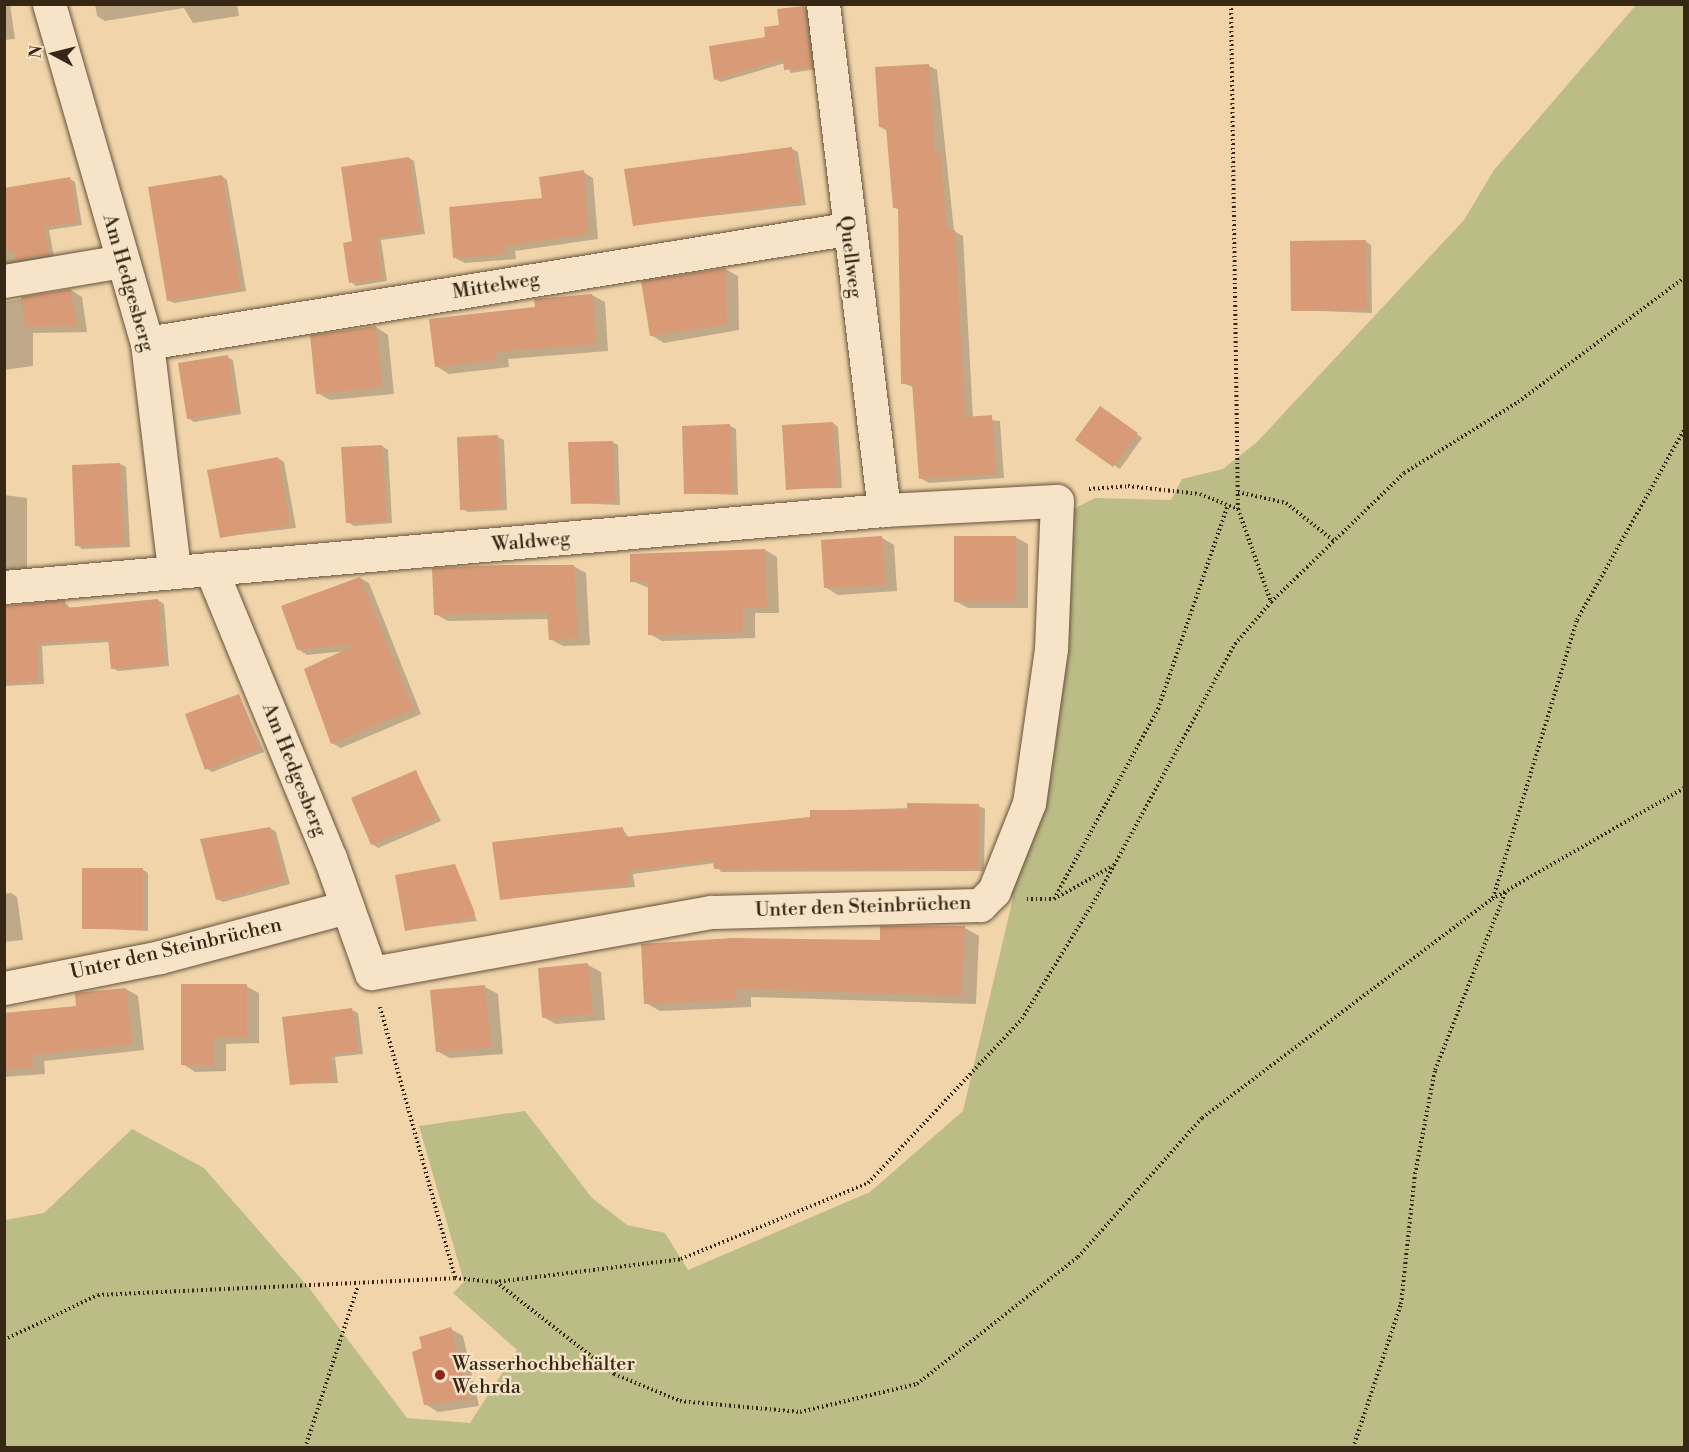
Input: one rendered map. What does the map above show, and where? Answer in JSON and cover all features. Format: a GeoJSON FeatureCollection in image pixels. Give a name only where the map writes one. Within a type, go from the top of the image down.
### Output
{"type":"FeatureCollection","features":[{"type":"Feature","properties":{"kind":"street","name":"Am Hedgesberg"},"geometry":{"type":"LineString","coordinates":[[49,4],[147,343],[174,568]]}},
{"type":"Feature","properties":{"kind":"street","name":"Quellweg"},"geometry":{"type":"LineString","coordinates":[[823,4],[846,229],[884,510]]}},
{"type":"Feature","properties":{"kind":"street","name":"Mittelweg"},"geometry":{"type":"LineString","coordinates":[[147,343],[846,229]]}},
{"type":"Feature","properties":{"kind":"street"},"geometry":{"type":"LineString","coordinates":[[4,281],[122,261]]}},
{"type":"Feature","properties":{"kind":"street","name":"Waldweg"},"geometry":{"type":"LineString","coordinates":[[4,586],[174,568],[211,569],[884,510],[1057,501]]}},
{"type":"Feature","properties":{"kind":"street","name":"Unter den Steinbrüchen"},"geometry":{"type":"LineString","coordinates":[[371,973],[711,912],[980,905],[994,891],[1029,803],[1051,649],[1057,501]]}},
{"type":"Feature","properties":{"kind":"street","name":"Am Hedgesberg"},"geometry":{"type":"LineString","coordinates":[[211,569],[347,907],[371,973]]}},
{"type":"Feature","properties":{"kind":"street","name":"Unter den Steinbrüchen"},"geometry":{"type":"LineString","coordinates":[[4,988],[160,957],[347,907]]}},
{"type":"Feature","properties":{"kind":"path"},"geometry":{"type":"LineString","coordinates":[[1231,4],[1238,509],[1271,602]]}},
{"type":"Feature","properties":{"kind":"path"},"geometry":{"type":"LineString","coordinates":[[4,1340],[98,1295],[358,1285],[455,1278],[495,1282],[681,1259],[868,1183],[1022,1019],[1113,866],[1235,644],[1271,602],[1404,473],[1518,402],[1684,278]]}},
{"type":"Feature","properties":{"kind":"path"},"geometry":{"type":"LineString","coordinates":[[1492,899],[1576,620],[1684,430]]}},
{"type":"Feature","properties":{"kind":"path"},"geometry":{"type":"LineString","coordinates":[[1057,501],[1092,487],[1128,486],[1200,494],[1238,509]]}},
{"type":"Feature","properties":{"kind":"path"},"geometry":{"type":"LineString","coordinates":[[1238,492],[1286,504],[1334,541]]}},
{"type":"Feature","properties":{"kind":"path"},"geometry":{"type":"LineString","coordinates":[[1113,866],[1054,899],[1158,709],[1228,505]]}},
{"type":"Feature","properties":{"kind":"path"},"geometry":{"type":"LineString","coordinates":[[495,1282],[614,1374],[680,1401],[800,1412],[918,1384],[1078,1257],[1202,1118],[1492,899],[1684,788]]}},
{"type":"Feature","properties":{"kind":"path"},"geometry":{"type":"LineString","coordinates":[[1353,1448],[1401,1304],[1415,1174],[1435,1070],[1506,890]]}},
{"type":"Feature","properties":{"kind":"path"},"geometry":{"type":"LineString","coordinates":[[371,973],[455,1278]]}},
{"type":"Feature","properties":{"kind":"path"},"geometry":{"type":"LineString","coordinates":[[305,1448],[358,1285]]}},
{"type":"Feature","properties":{"kind":"green space"},"geometry":{"type":"Polygon","coordinates":[[[1636,5],[1684,5],[1684,1447],[5,1448],[5,1220],[44,1213],[132,1129],[204,1168],[309,1288],[407,1418],[470,1423],[517,1350],[453,1293],[464,1282],[419,1126],[525,1111],[592,1198],[627,1225],[665,1233],[688,1270],[870,1192],[963,1111],[1013,898],[1001,891],[1073,509],[1095,498],[1171,500],[1182,479],[1223,469],[1257,442],[1464,220],[1494,170],[1636,5]]]}},
{"type":"Feature","properties":{"kind":"building"},"geometry":{"type":"Polygon","coordinates":[[[804,6],[812,67],[784,70],[783,59],[714,80],[709,46],[765,37],[764,27],[779,25],[777,9],[804,6]]]}},
{"type":"Feature","properties":{"kind":"building"},"geometry":{"type":"Polygon","coordinates":[[[929,64],[935,154],[940,153],[947,230],[955,230],[965,417],[992,415],[996,474],[919,479],[912,383],[901,384],[898,208],[893,208],[886,127],[879,127],[875,67],[929,64]]]}},
{"type":"Feature","properties":{"kind":"building"},"geometry":{"type":"Polygon","coordinates":[[[792,147],[801,202],[633,226],[624,169],[792,147]]]}},
{"type":"Feature","properties":{"kind":"building"},"geometry":{"type":"Polygon","coordinates":[[[409,157],[420,231],[376,238],[382,278],[349,283],[343,243],[357,240],[352,241],[341,167],[409,157]]]}},
{"type":"Feature","properties":{"kind":"building"},"geometry":{"type":"Polygon","coordinates":[[[584,170],[588,234],[505,246],[506,254],[453,258],[449,207],[542,198],[539,177],[584,170]]]}},
{"type":"Feature","properties":{"kind":"building"},"geometry":{"type":"Polygon","coordinates":[[[222,175],[240,289],[167,301],[148,187],[222,175]]]}},
{"type":"Feature","properties":{"kind":"building"},"geometry":{"type":"Polygon","coordinates":[[[70,177],[77,222],[44,227],[49,254],[15,260],[14,250],[4,252],[4,188],[70,177]]]}},
{"type":"Feature","properties":{"kind":"building"},"geometry":{"type":"Polygon","coordinates":[[[1366,240],[1367,310],[1291,311],[1290,241],[1366,240]]]}},
{"type":"Feature","properties":{"kind":"building"},"geometry":{"type":"Polygon","coordinates":[[[726,268],[727,324],[650,336],[641,281],[726,268]]]}},
{"type":"Feature","properties":{"kind":"building"},"geometry":{"type":"Polygon","coordinates":[[[71,289],[77,326],[25,327],[21,297],[71,289]]]}},
{"type":"Feature","properties":{"kind":"building"},"geometry":{"type":"Polygon","coordinates":[[[592,294],[596,344],[496,352],[497,360],[435,367],[429,319],[535,307],[534,299],[592,294]]]}},
{"type":"Feature","properties":{"kind":"building"},"geometry":{"type":"Polygon","coordinates":[[[376,326],[382,387],[316,394],[310,335],[376,326]]]}},
{"type":"Feature","properties":{"kind":"building"},"geometry":{"type":"Polygon","coordinates":[[[228,355],[236,411],[187,419],[178,363],[228,355]]]}},
{"type":"Feature","properties":{"kind":"building"},"geometry":{"type":"Polygon","coordinates":[[[1100,406],[1138,433],[1113,467],[1075,440],[1100,406]]]}},
{"type":"Feature","properties":{"kind":"building"},"geometry":{"type":"Polygon","coordinates":[[[833,422],[837,486],[786,490],[782,425],[833,422]]]}},
{"type":"Feature","properties":{"kind":"building"},"geometry":{"type":"Polygon","coordinates":[[[730,424],[732,493],[684,494],[682,426],[730,424]]]}},
{"type":"Feature","properties":{"kind":"building"},"geometry":{"type":"Polygon","coordinates":[[[498,435],[501,508],[460,510],[457,437],[498,435]]]}},
{"type":"Feature","properties":{"kind":"building"},"geometry":{"type":"Polygon","coordinates":[[[613,441],[615,502],[571,504],[568,442],[613,441]]]}},
{"type":"Feature","properties":{"kind":"building"},"geometry":{"type":"Polygon","coordinates":[[[382,445],[387,521],[346,523],[341,447],[382,445]]]}},
{"type":"Feature","properties":{"kind":"building"},"geometry":{"type":"Polygon","coordinates":[[[278,457],[290,525],[220,538],[207,470],[278,457]]]}},
{"type":"Feature","properties":{"kind":"building"},"geometry":{"type":"Polygon","coordinates":[[[120,463],[124,544],[75,546],[72,465],[120,463]]]}},
{"type":"Feature","properties":{"kind":"building"},"geometry":{"type":"Polygon","coordinates":[[[882,536],[885,585],[824,588],[821,540],[882,536]]]}},
{"type":"Feature","properties":{"kind":"building"},"geometry":{"type":"Polygon","coordinates":[[[954,536],[1016,536],[1016,601],[954,602],[954,536]]]}},
{"type":"Feature","properties":{"kind":"building"},"geometry":{"type":"Polygon","coordinates":[[[765,549],[767,607],[743,607],[743,632],[648,635],[648,582],[630,582],[630,554],[765,549]]]}},
{"type":"Feature","properties":{"kind":"building"},"geometry":{"type":"Polygon","coordinates":[[[574,565],[578,638],[549,640],[547,612],[434,615],[432,568],[574,565]]]}},
{"type":"Feature","properties":{"kind":"building"},"geometry":{"type":"Polygon","coordinates":[[[360,577],[413,709],[331,744],[304,669],[357,644],[297,650],[281,606],[360,577]]]}},
{"type":"Feature","properties":{"kind":"building"},"geometry":{"type":"Polygon","coordinates":[[[158,599],[164,664],[111,669],[108,639],[37,643],[38,681],[4,683],[4,606],[65,600],[65,608],[158,599]]]}},
{"type":"Feature","properties":{"kind":"building"},"geometry":{"type":"Polygon","coordinates":[[[239,694],[259,749],[205,770],[185,714],[239,694]]]}},
{"type":"Feature","properties":{"kind":"building"},"geometry":{"type":"Polygon","coordinates":[[[416,770],[436,818],[371,845],[351,798],[416,770]]]}},
{"type":"Feature","properties":{"kind":"building"},"geometry":{"type":"Polygon","coordinates":[[[907,803],[979,804],[978,869],[714,869],[713,860],[628,871],[630,884],[500,900],[492,842],[623,827],[624,837],[810,817],[810,810],[907,810],[907,803]]]}},
{"type":"Feature","properties":{"kind":"building"},"geometry":{"type":"Polygon","coordinates":[[[270,827],[285,881],[216,900],[200,839],[270,827]]]}},
{"type":"Feature","properties":{"kind":"building"},"geometry":{"type":"Polygon","coordinates":[[[455,864],[475,913],[472,918],[405,931],[395,875],[455,864]]]}},
{"type":"Feature","properties":{"kind":"building"},"geometry":{"type":"Polygon","coordinates":[[[82,868],[143,868],[143,929],[82,929],[82,868]]]}},
{"type":"Feature","properties":{"kind":"building"},"geometry":{"type":"Polygon","coordinates":[[[880,926],[965,926],[961,996],[736,989],[737,1000],[644,1004],[641,944],[733,938],[880,940],[880,926]]]}},
{"type":"Feature","properties":{"kind":"building"},"geometry":{"type":"Polygon","coordinates":[[[588,963],[593,1014],[542,1018],[538,968],[588,963]]]}},
{"type":"Feature","properties":{"kind":"building"},"geometry":{"type":"Polygon","coordinates":[[[181,984],[247,984],[247,1037],[214,1037],[214,1065],[181,1065],[181,984]]]}},
{"type":"Feature","properties":{"kind":"building"},"geometry":{"type":"Polygon","coordinates":[[[485,985],[491,1047],[436,1052],[430,990],[485,985]]]}},
{"type":"Feature","properties":{"kind":"building"},"geometry":{"type":"Polygon","coordinates":[[[126,988],[132,1044],[32,1055],[33,1067],[4,1070],[4,1013],[76,1006],[75,993],[126,988]]]}},
{"type":"Feature","properties":{"kind":"building"},"geometry":{"type":"Polygon","coordinates":[[[352,1008],[358,1051],[330,1055],[333,1080],[290,1085],[282,1017],[352,1008]]]}},
{"type":"Feature","properties":{"kind":"building","name":"Wasserhochbehälter Wehrda"},"geometry":{"type":"Polygon","coordinates":[[[451,1327],[468,1399],[424,1405],[412,1352],[422,1348],[419,1337],[451,1327]]]}},
{"type":"Feature","properties":{"kind":"place","name":"Wasserhochbehälter Wehrda"},"geometry":{"type":"Point","coordinates":[440,1375]}}]}
